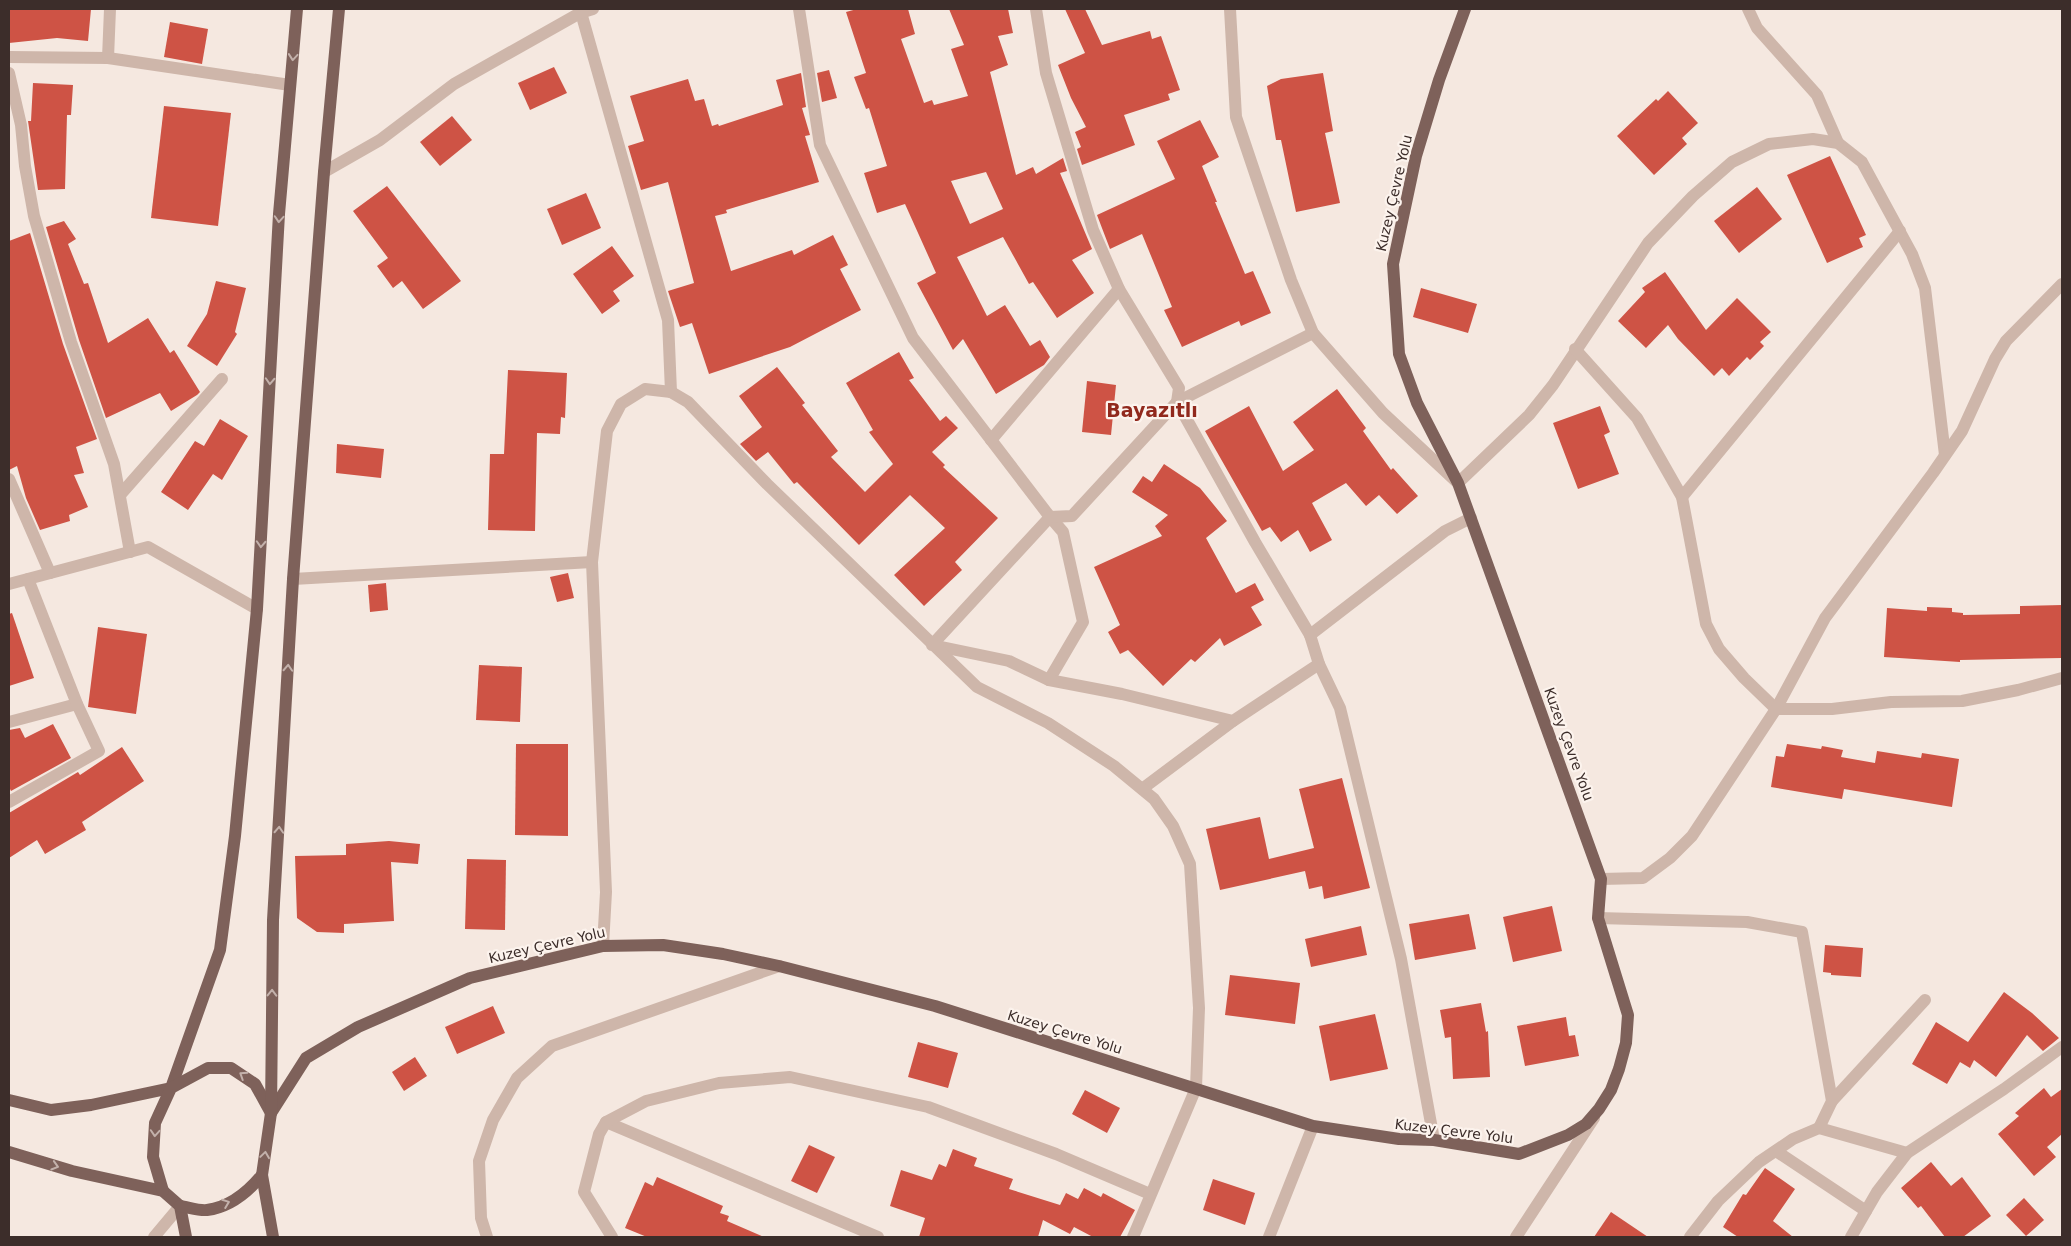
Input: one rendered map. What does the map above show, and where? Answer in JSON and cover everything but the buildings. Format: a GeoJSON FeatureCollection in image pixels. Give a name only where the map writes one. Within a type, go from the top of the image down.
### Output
{"type":"FeatureCollection","features":[{"type":"Feature","properties":{"kind":"main road"},"geometry":{"type":"LineString","coordinates":[[163,1191],[153,1157],[155,1123],[170,1088],[220,950],[235,836],[257,609],[279,214],[297,9]]}},
{"type":"Feature","properties":{"kind":"main road"},"geometry":{"type":"LineString","coordinates":[[273,1237],[262,1175],[271,1113],[273,920],[293,579],[324,172],[339,9]]}},
{"type":"Feature","properties":{"kind":"main road","name":"Kuzey Çevre Yolu"},"geometry":{"type":"LineString","coordinates":[[271,1113],[306,1058],[358,1027],[470,978],[603,946],[663,945],[723,954],[779,966],[935,1006],[1313,1126],[1399,1139],[1434,1140],[1519,1154],[1568,1135],[1586,1124],[1600,1109],[1611,1090],[1626,1043],[1628,1015],[1598,918],[1601,879],[1458,483],[1417,403],[1399,354],[1393,264],[1416,156],[1439,80],[1465,9]]}},
{"type":"Feature","properties":{"kind":"main road"},"geometry":{"type":"LineString","coordinates":[[9,1100],[51,1110],[91,1105],[170,1088],[208,1068],[231,1068],[255,1084],[271,1113]]}},
{"type":"Feature","properties":{"kind":"main road"},"geometry":{"type":"LineString","coordinates":[[9,1152],[72,1171],[163,1191],[180,1206],[206,1210],[231,1202],[248,1192],[262,1175]]}},
{"type":"Feature","properties":{"kind":"main road"},"geometry":{"type":"LineString","coordinates":[[180,1206],[186,1237]]}},
{"type":"Feature","properties":{"kind":"street"},"geometry":{"type":"LineString","coordinates":[[108,58],[110,9]]}},
{"type":"Feature","properties":{"kind":"street"},"geometry":{"type":"LineString","coordinates":[[324,172],[380,140],[454,84],[580,11],[593,9]]}},
{"type":"Feature","properties":{"kind":"street"},"geometry":{"type":"LineString","coordinates":[[799,9],[820,145],[913,338],[1063,532],[1083,622],[1049,680]]}},
{"type":"Feature","properties":{"kind":"street"},"geometry":{"type":"LineString","coordinates":[[1036,9],[1046,72],[1093,230],[1119,289],[1178,388],[1177,402],[1255,542],[1310,635],[1319,664],[1340,708],[1397,940],[1434,1140]]}},
{"type":"Feature","properties":{"kind":"street"},"geometry":{"type":"LineString","coordinates":[[1230,9],[1236,117],[1288,271],[1313,333],[1382,413],[1458,483],[1529,416],[1553,384],[1575,348],[1648,243],[1693,196],[1732,162],[1769,144],[1813,140],[1838,143]]}},
{"type":"Feature","properties":{"kind":"street"},"geometry":{"type":"LineString","coordinates":[[1748,9],[1758,28],[1817,94],[1838,143],[1862,162],[1912,254],[1925,288],[1945,455]]}},
{"type":"Feature","properties":{"kind":"street"},"geometry":{"type":"LineString","coordinates":[[580,11],[668,320],[671,392]]}},
{"type":"Feature","properties":{"kind":"street"},"geometry":{"type":"LineString","coordinates":[[9,57],[108,58],[290,85]]}},
{"type":"Feature","properties":{"kind":"street"},"geometry":{"type":"LineString","coordinates":[[9,73],[15,126],[25,166],[34,216],[72,342],[114,464],[130,552]]}},
{"type":"Feature","properties":{"kind":"street"},"geometry":{"type":"LineString","coordinates":[[1682,497],[1900,231]]}},
{"type":"Feature","properties":{"kind":"street"},"geometry":{"type":"LineString","coordinates":[[1601,879],[1643,878],[1670,858],[1692,836],[1776,709],[1825,618],[1962,431],[1995,359],[2006,342],[2062,284]]}},
{"type":"Feature","properties":{"kind":"street"},"geometry":{"type":"LineString","coordinates":[[991,440],[1119,289]]}},
{"type":"Feature","properties":{"kind":"street"},"geometry":{"type":"LineString","coordinates":[[932,645],[1050,517],[1072,516],[1177,402],[1313,333]]}},
{"type":"Feature","properties":{"kind":"street"},"geometry":{"type":"LineString","coordinates":[[1575,348],[1637,418],[1682,497],[1706,624],[1719,649],[1744,678],[1776,709],[1832,709],[1891,702],[1962,701],[2018,690],[2062,678]]}},
{"type":"Feature","properties":{"kind":"street"},"geometry":{"type":"LineString","coordinates":[[120,495],[222,380]]}},
{"type":"Feature","properties":{"kind":"street"},"geometry":{"type":"LineString","coordinates":[[603,946],[606,892],[592,562],[606,431],[621,404],[645,389],[671,392],[688,402],[767,484],[977,687],[1048,723],[1114,766],[1154,799],[1173,826],[1190,864],[1199,1008],[1196,1088],[1133,1237]]}},
{"type":"Feature","properties":{"kind":"street"},"geometry":{"type":"LineString","coordinates":[[9,479],[50,573]]}},
{"type":"Feature","properties":{"kind":"street"},"geometry":{"type":"LineString","coordinates":[[1310,635],[1445,531],[1471,518]]}},
{"type":"Feature","properties":{"kind":"street"},"geometry":{"type":"LineString","coordinates":[[9,584],[148,547],[257,609]]}},
{"type":"Feature","properties":{"kind":"street"},"geometry":{"type":"LineString","coordinates":[[293,579],[592,562]]}},
{"type":"Feature","properties":{"kind":"street"},"geometry":{"type":"LineString","coordinates":[[9,802],[99,751],[77,704],[28,579]]}},
{"type":"Feature","properties":{"kind":"street"},"geometry":{"type":"LineString","coordinates":[[932,645],[1009,662],[1049,680],[1122,694],[1233,722]]}},
{"type":"Feature","properties":{"kind":"street"},"geometry":{"type":"LineString","coordinates":[[1142,790],[1233,722],[1319,664]]}},
{"type":"Feature","properties":{"kind":"street"},"geometry":{"type":"LineString","coordinates":[[9,722],[77,704]]}},
{"type":"Feature","properties":{"kind":"street"},"geometry":{"type":"LineString","coordinates":[[1598,918],[1747,922],[1802,932],[1832,1101]]}},
{"type":"Feature","properties":{"kind":"street"},"geometry":{"type":"LineString","coordinates":[[487,1237],[481,1218],[479,1161],[492,1120],[517,1078],[545,1052],[552,1046],[779,966]]}},
{"type":"Feature","properties":{"kind":"street"},"geometry":{"type":"LineString","coordinates":[[1819,1128],[1832,1101],[1925,1000]]}},
{"type":"Feature","properties":{"kind":"street"},"geometry":{"type":"LineString","coordinates":[[1851,1237],[1877,1192],[1907,1152],[2004,1089],[2062,1046]]}},
{"type":"Feature","properties":{"kind":"street"},"geometry":{"type":"LineString","coordinates":[[612,1237],[584,1192],[599,1134],[606,1122],[646,1101],[719,1082],[790,1077],[928,1107],[1056,1154],[1150,1194]]}},
{"type":"Feature","properties":{"kind":"street"},"geometry":{"type":"LineString","coordinates":[[1516,1237],[1600,1109]]}},
{"type":"Feature","properties":{"kind":"street"},"geometry":{"type":"LineString","coordinates":[[606,1122],[878,1237]]}},
{"type":"Feature","properties":{"kind":"street"},"geometry":{"type":"LineString","coordinates":[[1269,1237],[1313,1126]]}},
{"type":"Feature","properties":{"kind":"street"},"geometry":{"type":"LineString","coordinates":[[1690,1237],[1718,1201],[1760,1162],[1793,1139],[1819,1128],[1907,1152]]}},
{"type":"Feature","properties":{"kind":"street"},"geometry":{"type":"LineString","coordinates":[[1776,1151],[1866,1210]]}},
{"type":"Feature","properties":{"kind":"street"},"geometry":{"type":"LineString","coordinates":[[154,1237],[180,1206]]}},
{"type":"Feature","properties":{"kind":"district","name":"Bayazıtlı"},"geometry":{"type":"Point","coordinates":[1152,410]}}]}
